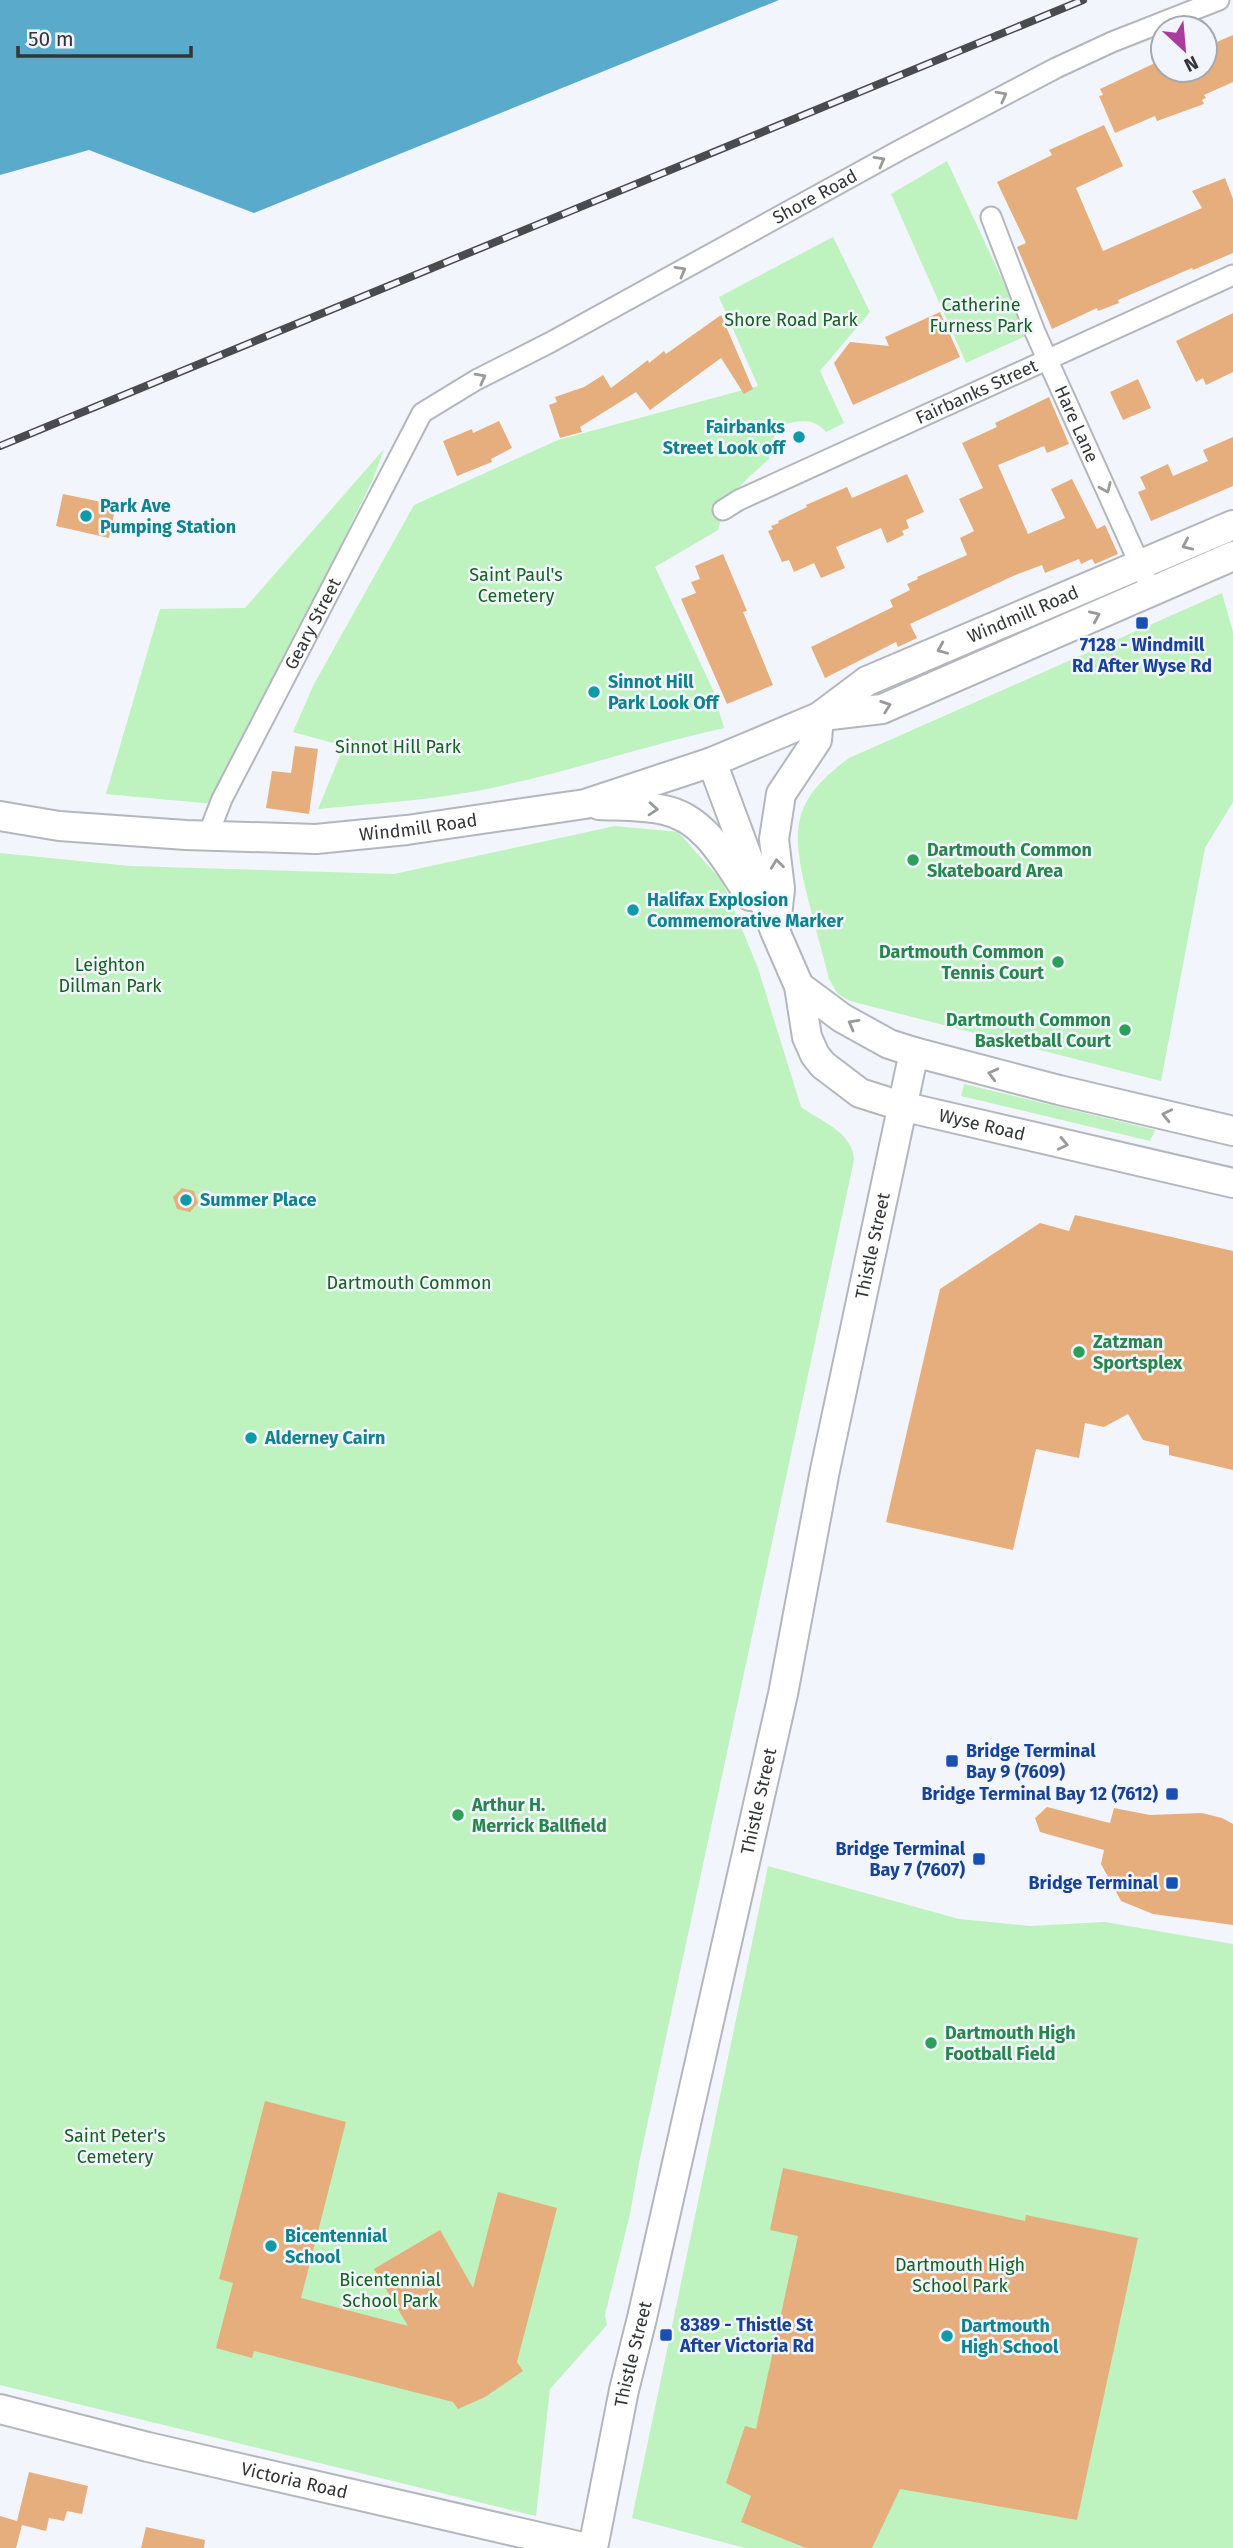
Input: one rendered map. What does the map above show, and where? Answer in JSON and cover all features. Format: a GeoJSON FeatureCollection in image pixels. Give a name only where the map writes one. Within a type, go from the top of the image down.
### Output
{"type":"FeatureCollection","features":[{"type":"Feature","properties":{"kind":"main road","name":"Windmill Road"},"geometry":{"type":"LineString","coordinates":[[0,816],[59,826],[316,839],[407,830],[585,804],[712,762],[819,717],[867,681],[1233,525]]}},
{"type":"Feature","properties":{"kind":"main road","name":"Windmill Road"},"geometry":{"type":"LineString","coordinates":[[819,717],[882,709],[1233,556]]}},
{"type":"Feature","properties":{"kind":"main road"},"geometry":{"type":"LineString","coordinates":[[775,932],[780,889],[774,838],[781,794],[817,740],[819,717]]}},
{"type":"Feature","properties":{"kind":"main road","name":"Wyse Road"},"geometry":{"type":"LineString","coordinates":[[712,762],[775,932],[799,986],[807,1037],[823,1065],[860,1093],[901,1107],[1233,1183]]}},
{"type":"Feature","properties":{"kind":"main road"},"geometry":{"type":"LineString","coordinates":[[585,804],[666,810],[684,818],[708,835],[775,932]]}},
{"type":"Feature","properties":{"kind":"main road","name":"Wyse Road"},"geometry":{"type":"LineString","coordinates":[[799,986],[842,1018],[889,1044],[1059,1090],[1233,1131]]}},
{"type":"Feature","properties":{"kind":"main road","name":"Thistle Street"},"geometry":{"type":"LineString","coordinates":[[593,2548],[624,2390],[783,1693],[825,1470],[914,1052]]}},
{"type":"Feature","properties":{"kind":"main road","name":"Victoria Road"},"geometry":{"type":"LineString","coordinates":[[0,2409],[148,2447],[587,2548]]}},
{"type":"Feature","properties":{"kind":"street","name":"Shore Road"},"geometry":{"type":"LineString","coordinates":[[422,413],[476,380],[1056,68],[1112,42],[1219,0]]}},
{"type":"Feature","properties":{"kind":"street","name":"Hare Lane"},"geometry":{"type":"LineString","coordinates":[[991,217],[1035,332],[1151,592]]}},
{"type":"Feature","properties":{"kind":"street","name":"Fairbanks Street"},"geometry":{"type":"LineString","coordinates":[[723,510],[751,494],[1233,275]]}},
{"type":"Feature","properties":{"kind":"street","name":"Geary Street"},"geometry":{"type":"LineString","coordinates":[[208,835],[222,799],[422,413]]}},
{"type":"Feature","properties":{"kind":"green space","name":"Catherine Furness Park"},"geometry":{"type":"Polygon","coordinates":[[[947,161],[1028,335],[966,363],[891,194],[947,161]]]}},
{"type":"Feature","properties":{"kind":"green space"},"geometry":{"type":"Polygon","coordinates":[[[833,237],[870,312],[820,371],[844,423],[826,432],[816,424],[805,421],[780,426],[770,445],[769,459],[731,498],[718,530],[655,567],[713,690],[724,728],[535,778],[471,792],[318,809],[344,746],[293,732],[313,686],[414,505],[558,440],[758,386],[719,297],[833,237]]]}},
{"type":"Feature","properties":{"kind":"green space"},"geometry":{"type":"Polygon","coordinates":[[[384,449],[373,479],[214,804],[106,794],[160,609],[245,608],[384,449]]]}},
{"type":"Feature","properties":{"kind":"green space"},"geometry":{"type":"Polygon","coordinates":[[[1222,593],[1233,632],[1233,802],[1205,848],[1161,1081],[850,1001],[838,994],[829,979],[799,852],[800,818],[816,788],[849,758],[1222,593]]]}},
{"type":"Feature","properties":{"kind":"green space","name":"Dartmouth Common"},"geometry":{"type":"Polygon","coordinates":[[[615,826],[678,832],[722,881],[758,968],[801,1107],[842,1135],[852,1150],[854,1160],[630,2214],[605,2315],[607,2325],[550,2389],[536,2516],[0,2385],[0,853],[130,866],[394,874],[615,826]]]}},
{"type":"Feature","properties":{"kind":"green space"},"geometry":{"type":"Polygon","coordinates":[[[964,1084],[1155,1130],[1150,1141],[961,1096],[964,1084]]]}},
{"type":"Feature","properties":{"kind":"green space","name":"Dartmouth High School Park"},"geometry":{"type":"Polygon","coordinates":[[[768,1866],[959,1919],[1030,1926],[1105,1922],[1233,1944],[1233,2548],[745,2548],[632,2518],[768,1866]]]}},
{"type":"Feature","properties":{"kind":"water"},"geometry":{"type":"Polygon","coordinates":[[[0,0],[779,0],[254,213],[89,150],[0,175],[0,0]]]}},
{"type":"Feature","properties":{"kind":"building"},"geometry":{"type":"Polygon","coordinates":[[[1233,35],[1233,82],[1204,95],[1204,104],[1157,121],[1155,116],[1115,133],[1099,96],[1103,95],[1100,89],[1149,66],[1149,84],[1219,84],[1219,41],[1233,35]]]}},
{"type":"Feature","properties":{"kind":"building"},"geometry":{"type":"Polygon","coordinates":[[[1104,125],[1123,166],[1076,188],[1103,251],[1202,208],[1192,191],[1225,178],[1233,199],[1233,253],[1052,329],[1017,247],[1026,243],[997,182],[1052,155],[1049,150],[1104,125]]]}},
{"type":"Feature","properties":{"kind":"building"},"geometry":{"type":"Polygon","coordinates":[[[940,312],[960,357],[853,405],[834,363],[850,342],[889,346],[885,337],[940,312]]]}},
{"type":"Feature","properties":{"kind":"building"},"geometry":{"type":"Polygon","coordinates":[[[1233,313],[1233,372],[1206,385],[1203,378],[1196,382],[1176,341],[1233,313]]]}},
{"type":"Feature","properties":{"kind":"building"},"geometry":{"type":"Polygon","coordinates":[[[721,315],[753,389],[744,394],[721,358],[650,410],[636,392],[580,427],[582,432],[560,438],[549,405],[557,402],[555,397],[584,387],[603,375],[611,388],[648,360],[649,363],[664,351],[666,354],[721,315]]]}},
{"type":"Feature","properties":{"kind":"building"},"geometry":{"type":"Polygon","coordinates":[[[1138,379],[1151,408],[1123,420],[1110,392],[1138,379]]]}},
{"type":"Feature","properties":{"kind":"building"},"geometry":{"type":"Polygon","coordinates":[[[1049,397],[1069,444],[1047,453],[1044,446],[998,465],[1028,534],[1065,518],[1051,489],[1072,479],[1097,529],[1105,525],[1118,554],[1095,564],[1092,559],[1081,564],[1079,559],[1045,573],[1042,565],[1013,576],[910,624],[917,638],[898,647],[896,642],[825,678],[811,647],[893,607],[890,600],[910,590],[907,584],[967,555],[960,538],[974,531],[959,499],[983,488],[962,443],[997,427],[995,423],[1049,397]]]}},
{"type":"Feature","properties":{"kind":"building"},"geometry":{"type":"Polygon","coordinates":[[[499,421],[512,448],[491,459],[492,462],[457,476],[443,441],[472,429],[473,433],[499,421]]]}},
{"type":"Feature","properties":{"kind":"building"},"geometry":{"type":"Polygon","coordinates":[[[1233,437],[1233,486],[1151,521],[1138,492],[1146,489],[1140,477],[1168,464],[1173,476],[1208,461],[1203,450],[1233,437]]]}},
{"type":"Feature","properties":{"kind":"building"},"geometry":{"type":"Polygon","coordinates":[[[907,474],[924,512],[906,520],[909,528],[902,531],[904,535],[887,543],[881,528],[836,547],[845,568],[821,578],[814,563],[794,572],[789,560],[782,562],[768,531],[773,529],[771,526],[779,523],[778,521],[847,487],[852,498],[907,474]]]}},
{"type":"Feature","properties":{"kind":"building","name":"Park Ave Pumping Station"},"geometry":{"type":"Polygon","coordinates":[[[63,494],[116,505],[109,538],[56,526],[63,494]]]}},
{"type":"Feature","properties":{"kind":"building"},"geometry":{"type":"Polygon","coordinates":[[[723,554],[773,685],[727,704],[681,599],[696,593],[691,582],[700,579],[695,566],[723,554]]]}},
{"type":"Feature","properties":{"kind":"building"},"geometry":{"type":"Polygon","coordinates":[[[295,746],[318,749],[309,814],[266,808],[272,771],[291,773],[295,746]]]}},
{"type":"Feature","properties":{"kind":"building","name":"Summer Place"},"geometry":{"type":"Polygon","coordinates":[[[182,1188],[194,1191],[198,1203],[190,1212],[177,1209],[173,1197],[182,1188]]]}},
{"type":"Feature","properties":{"kind":"building","name":"Zatzman Sportsplex"},"geometry":{"type":"Polygon","coordinates":[[[1075,1215],[1233,1251],[1233,1470],[1169,1455],[1169,1446],[1143,1440],[1128,1414],[1104,1427],[1085,1423],[1079,1458],[1036,1449],[1013,1550],[886,1522],[940,1289],[1040,1223],[1069,1231],[1075,1215]]]}},
{"type":"Feature","properties":{"kind":"building","name":"Bridge Terminal"},"geometry":{"type":"Polygon","coordinates":[[[1047,1807],[1110,1823],[1114,1808],[1150,1815],[1202,1813],[1233,1824],[1233,1925],[1153,1914],[1121,1901],[1101,1864],[1104,1850],[1040,1832],[1035,1818],[1047,1807]]]}},
{"type":"Feature","properties":{"kind":"building","name":"Bicentennial School"},"geometry":{"type":"Polygon","coordinates":[[[265,2101],[346,2122],[301,2298],[408,2326],[374,2269],[440,2230],[473,2288],[498,2192],[557,2208],[517,2362],[523,2371],[485,2397],[458,2409],[453,2402],[254,2351],[252,2358],[216,2348],[233,2283],[219,2279],[265,2101]]]}},
{"type":"Feature","properties":{"kind":"building","name":"Dartmouth High School"},"geometry":{"type":"Polygon","coordinates":[[[783,2168],[1025,2221],[1026,2215],[1138,2238],[1077,2520],[900,2489],[872,2548],[806,2548],[741,2522],[751,2496],[726,2483],[745,2426],[756,2429],[798,2236],[770,2230],[783,2168]]]}},
{"type":"Feature","properties":{"kind":"building"},"geometry":{"type":"Polygon","coordinates":[[[29,2472],[88,2486],[82,2514],[67,2511],[64,2521],[49,2518],[46,2531],[22,2525],[16,2548],[0,2548],[0,2516],[17,2521],[29,2472]]]}},
{"type":"Feature","properties":{"kind":"building"},"geometry":{"type":"Polygon","coordinates":[[[146,2527],[205,2540],[204,2548],[141,2548],[146,2527]]]}},
{"type":"Feature","properties":{"kind":"railway"},"geometry":{"type":"LineString","coordinates":[[0,446],[1083,0]]}},
{"type":"Feature","properties":{"kind":"place","name":"Fairbanks Street Look off"},"geometry":{"type":"Point","coordinates":[799,437]}},
{"type":"Feature","properties":{"kind":"place","name":"Park Ave Pumping Station"},"geometry":{"type":"Point","coordinates":[86,516]}},
{"type":"Feature","properties":{"kind":"place","name":"7128 - Windmill Rd After Wyse Rd"},"geometry":{"type":"Point","coordinates":[1142,623]}},
{"type":"Feature","properties":{"kind":"place","name":"Sinnot Hill Park Look Off"},"geometry":{"type":"Point","coordinates":[594,692]}},
{"type":"Feature","properties":{"kind":"place","name":"Dartmouth Common Skateboard Area"},"geometry":{"type":"Point","coordinates":[913,860]}},
{"type":"Feature","properties":{"kind":"place","name":"Halifax Explosion Commemorative Marker"},"geometry":{"type":"Point","coordinates":[633,910]}},
{"type":"Feature","properties":{"kind":"place","name":"Dartmouth Common Tennis Court"},"geometry":{"type":"Point","coordinates":[1058,962]}},
{"type":"Feature","properties":{"kind":"place","name":"Dartmouth Common Basketball Court"},"geometry":{"type":"Point","coordinates":[1125,1030]}},
{"type":"Feature","properties":{"kind":"place","name":"Summer Place"},"geometry":{"type":"Point","coordinates":[186,1200]}},
{"type":"Feature","properties":{"kind":"place","name":"Zatzman Sportsplex"},"geometry":{"type":"Point","coordinates":[1079,1352]}},
{"type":"Feature","properties":{"kind":"place","name":"Alderney Cairn"},"geometry":{"type":"Point","coordinates":[251,1438]}},
{"type":"Feature","properties":{"kind":"place","name":"Bridge Terminal Bay 9 (7609)"},"geometry":{"type":"Point","coordinates":[952,1761]}},
{"type":"Feature","properties":{"kind":"place","name":"Bridge Terminal Bay 12 (7612)"},"geometry":{"type":"Point","coordinates":[1172,1794]}},
{"type":"Feature","properties":{"kind":"place","name":"Arthur H. Merrick Ballfield"},"geometry":{"type":"Point","coordinates":[458,1815]}},
{"type":"Feature","properties":{"kind":"place","name":"Bridge Terminal Bay 7 (7607)"},"geometry":{"type":"Point","coordinates":[979,1859]}},
{"type":"Feature","properties":{"kind":"place","name":"Bridge Terminal"},"geometry":{"type":"Point","coordinates":[1172,1883]}},
{"type":"Feature","properties":{"kind":"place","name":"Dartmouth High Football Field"},"geometry":{"type":"Point","coordinates":[931,2043]}},
{"type":"Feature","properties":{"kind":"place","name":"Bicentennial School"},"geometry":{"type":"Point","coordinates":[271,2246]}},
{"type":"Feature","properties":{"kind":"place","name":"8389 - Thistle St After Victoria Rd"},"geometry":{"type":"Point","coordinates":[666,2335]}},
{"type":"Feature","properties":{"kind":"place","name":"Dartmouth High School"},"geometry":{"type":"Point","coordinates":[947,2336]}},
{"type":"Feature","properties":{"kind":"park label","name":"Shore Road Park"},"geometry":{"type":"Point","coordinates":[791,320]}},
{"type":"Feature","properties":{"kind":"park label","name":"Saint Paul's Cemetery"},"geometry":{"type":"Point","coordinates":[516,585]}},
{"type":"Feature","properties":{"kind":"park label","name":"Sinnot Hill Park"},"geometry":{"type":"Point","coordinates":[398,747]}},
{"type":"Feature","properties":{"kind":"park label","name":"Leighton Dillman Park"},"geometry":{"type":"Point","coordinates":[110,975]}},
{"type":"Feature","properties":{"kind":"park label","name":"Saint Peter's Cemetery"},"geometry":{"type":"Point","coordinates":[115,2146]}},
{"type":"Feature","properties":{"kind":"park label","name":"Bicentennial School Park"},"geometry":{"type":"Point","coordinates":[390,2290]}}]}
